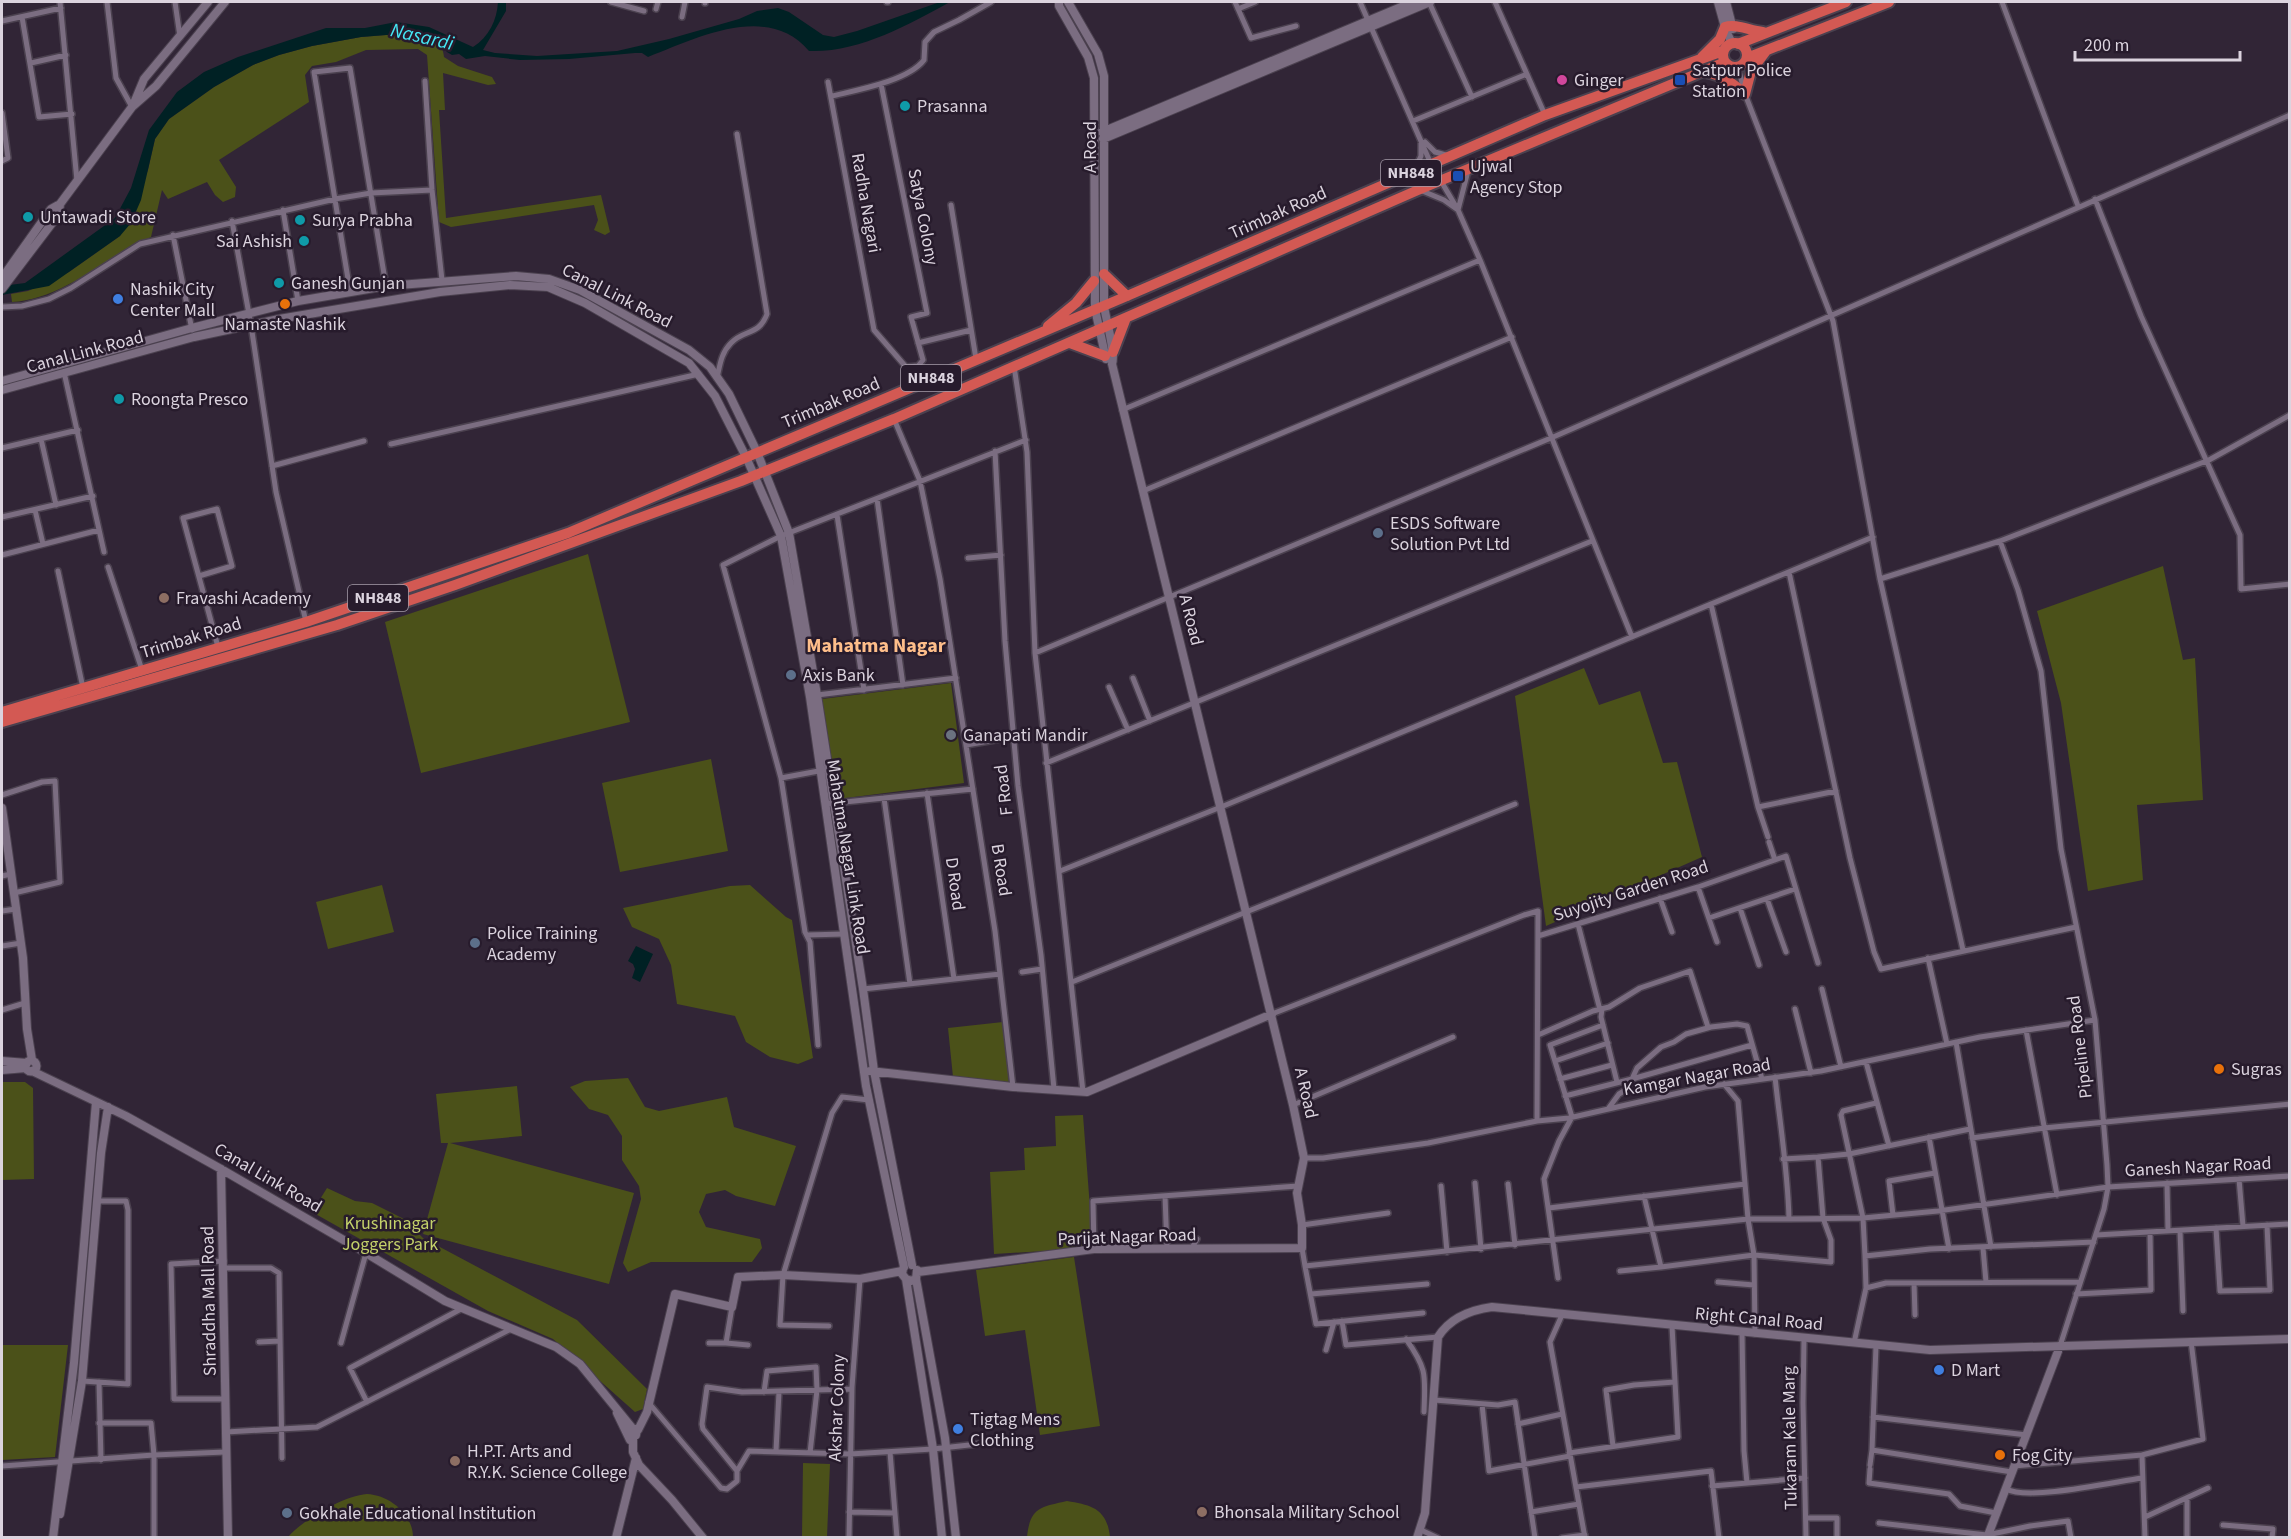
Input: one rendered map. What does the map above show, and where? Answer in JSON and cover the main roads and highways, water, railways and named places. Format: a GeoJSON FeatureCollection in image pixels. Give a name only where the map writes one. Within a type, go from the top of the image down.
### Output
{"type":"FeatureCollection","features":[{"type":"Feature","properties":{"kind":"highway"},"geometry":{"type":"LineString","coordinates":[[1701,72],[1724,57],[1728,45],[1770,32],[1846,2]]}},
{"type":"Feature","properties":{"kind":"highway"},"geometry":{"type":"LineString","coordinates":[[1747,58],[1889,2]]}},
{"type":"Feature","properties":{"kind":"highway"},"geometry":{"type":"LineString","coordinates":[[1700,59],[1720,39],[1728,26],[1770,32]]}},
{"type":"Feature","properties":{"kind":"highway"},"geometry":{"type":"LineString","coordinates":[[1724,57],[1731,67],[1744,64],[1747,58],[1746,51],[1735,44]]}},
{"type":"Feature","properties":{"kind":"highway"},"geometry":{"type":"LineString","coordinates":[[1701,72],[1715,74],[1736,85],[1745,94],[1751,71],[1767,50]]}},
{"type":"Feature","properties":{"kind":"highway","name":"Trimbak Road"},"geometry":{"type":"LineString","coordinates":[[2,712],[306,622],[568,533],[1039,334],[1545,116],[1700,59],[1724,57]]}},
{"type":"Feature","properties":{"kind":"highway","name":"NH848"},"geometry":{"type":"LineString","coordinates":[[1070,343],[1418,190],[1701,72]]}},
{"type":"Feature","properties":{"kind":"highway"},"geometry":{"type":"LineString","coordinates":[[1039,334],[1076,303],[1099,277],[1127,296]]}},
{"type":"Feature","properties":{"kind":"highway"},"geometry":{"type":"LineString","coordinates":[[1070,343],[1110,358],[1126,318]]}},
{"type":"Feature","properties":{"kind":"highway","name":"Trimbak Road"},"geometry":{"type":"LineString","coordinates":[[2,722],[373,617],[741,481],[1070,343]]}},
{"type":"Feature","properties":{"kind":"place","name":"Ginger"},"geometry":{"type":"Point","coordinates":[1562,80]}},
{"type":"Feature","properties":{"kind":"place","name":"Satpur Police Station"},"geometry":{"type":"Point","coordinates":[1680,80]}},
{"type":"Feature","properties":{"kind":"place","name":"Prasanna"},"geometry":{"type":"Point","coordinates":[905,106]}},
{"type":"Feature","properties":{"kind":"place","name":"Ujwal Agency Stop"},"geometry":{"type":"Point","coordinates":[1458,176]}},
{"type":"Feature","properties":{"kind":"place","name":"Untawadi Store"},"geometry":{"type":"Point","coordinates":[28,217]}},
{"type":"Feature","properties":{"kind":"place","name":"Surya Prabha"},"geometry":{"type":"Point","coordinates":[300,220]}},
{"type":"Feature","properties":{"kind":"place","name":"Sai Ashish"},"geometry":{"type":"Point","coordinates":[304,241]}},
{"type":"Feature","properties":{"kind":"place","name":"Ganesh Gunjan"},"geometry":{"type":"Point","coordinates":[279,283]}},
{"type":"Feature","properties":{"kind":"place","name":"Nashik City Center Mall"},"geometry":{"type":"Point","coordinates":[118,299]}},
{"type":"Feature","properties":{"kind":"place","name":"Namaste Nashik"},"geometry":{"type":"Point","coordinates":[285,304]}},
{"type":"Feature","properties":{"kind":"place","name":"Roongta Presco"},"geometry":{"type":"Point","coordinates":[119,399]}},
{"type":"Feature","properties":{"kind":"place","name":"ESDS Software Solution Pvt Ltd"},"geometry":{"type":"Point","coordinates":[1378,533]}},
{"type":"Feature","properties":{"kind":"place","name":"Fravashi Academy"},"geometry":{"type":"Point","coordinates":[164,598]}},
{"type":"Feature","properties":{"kind":"place","name":"Axis Bank"},"geometry":{"type":"Point","coordinates":[791,675]}},
{"type":"Feature","properties":{"kind":"place","name":"Ganapati Mandir"},"geometry":{"type":"Point","coordinates":[951,735]}},
{"type":"Feature","properties":{"kind":"place","name":"Police Training Academy"},"geometry":{"type":"Point","coordinates":[475,943]}},
{"type":"Feature","properties":{"kind":"place","name":"Sugras"},"geometry":{"type":"Point","coordinates":[2219,1069]}},
{"type":"Feature","properties":{"kind":"place","name":"D Mart"},"geometry":{"type":"Point","coordinates":[1939,1370]}},
{"type":"Feature","properties":{"kind":"place","name":"Tigtag Mens Clothing"},"geometry":{"type":"Point","coordinates":[958,1429]}},
{"type":"Feature","properties":{"kind":"place","name":"Fog City"},"geometry":{"type":"Point","coordinates":[2000,1455]}},
{"type":"Feature","properties":{"kind":"place","name":"H.P.T. Arts and R.Y.K. Science College"},"geometry":{"type":"Point","coordinates":[455,1461]}},
{"type":"Feature","properties":{"kind":"place","name":"Bhonsala Military School"},"geometry":{"type":"Point","coordinates":[1202,1512]}},
{"type":"Feature","properties":{"kind":"place","name":"Gokhale Educational Institution"},"geometry":{"type":"Point","coordinates":[287,1513]}},
{"type":"Feature","properties":{"kind":"district","name":"Mahatma Nagar"},"geometry":{"type":"Point","coordinates":[876,646]}},
{"type":"Feature","properties":{"kind":"water label","name":"Nasardi"},"geometry":{"type":"Point","coordinates":[422,37]}},
{"type":"Feature","properties":{"kind":"park label","name":"Krushinagar Joggers Park"},"geometry":{"type":"Point","coordinates":[390,1233]}}]}
